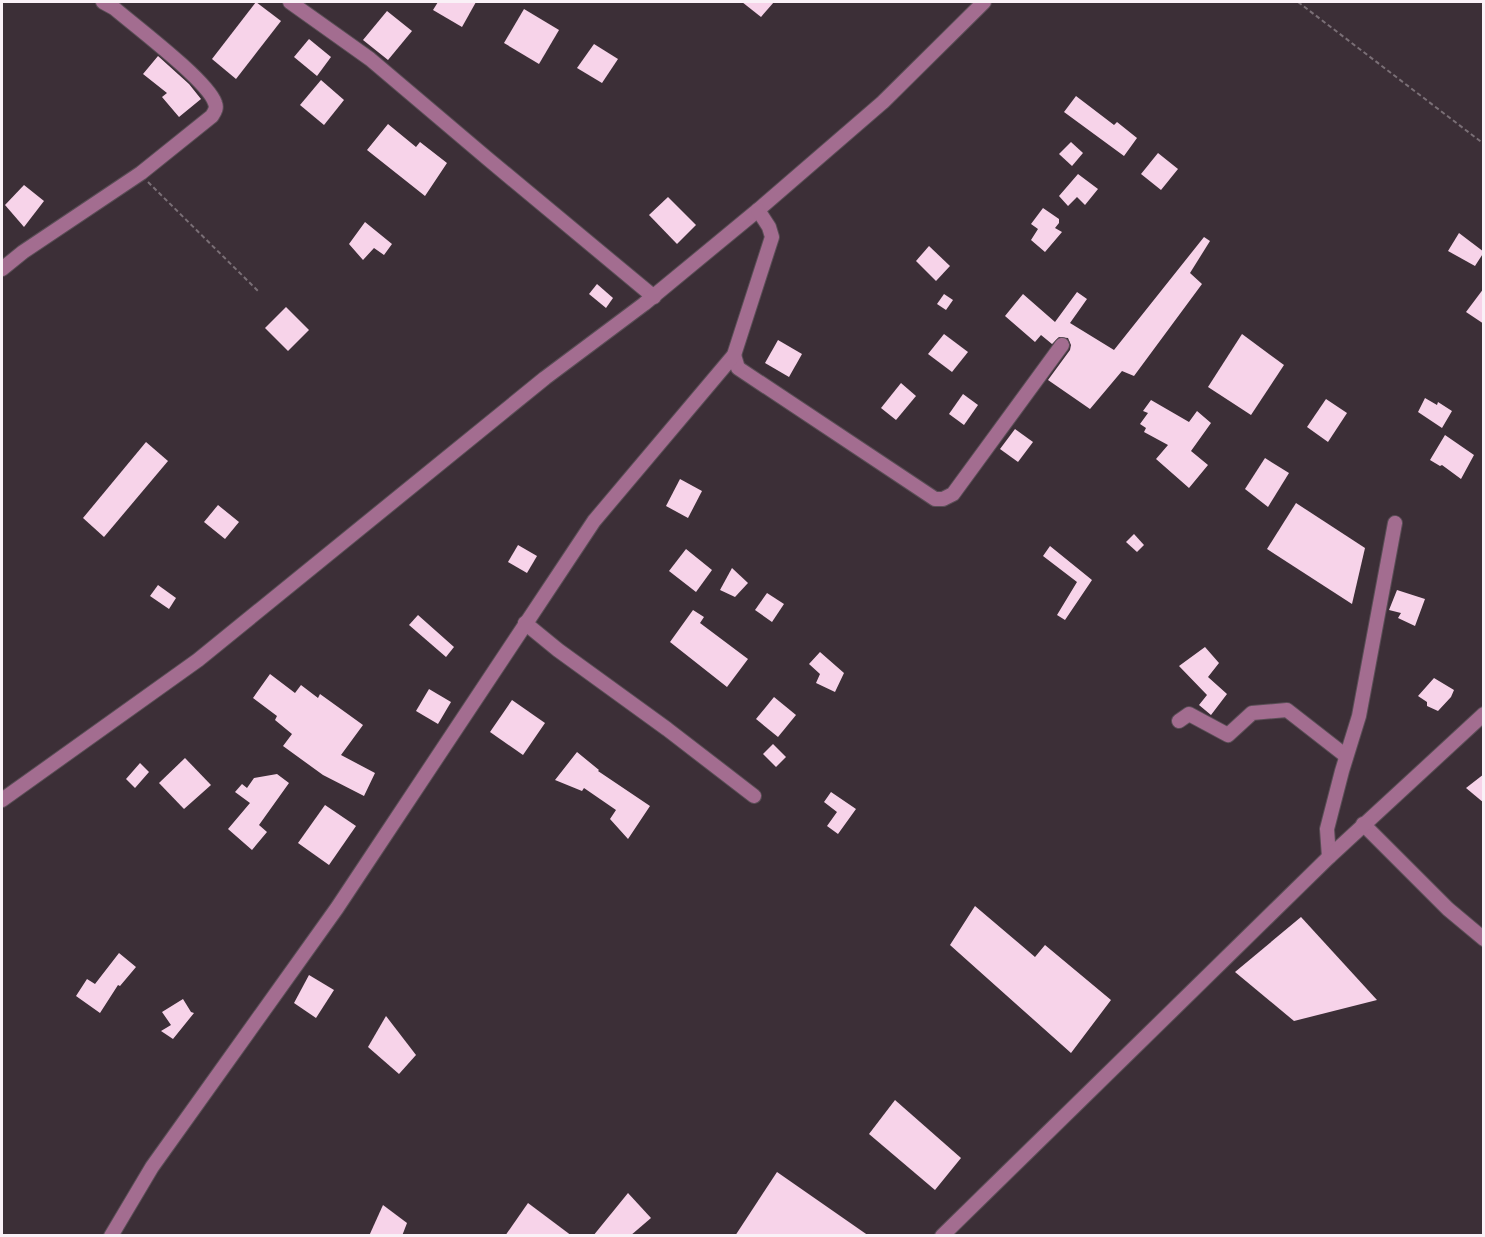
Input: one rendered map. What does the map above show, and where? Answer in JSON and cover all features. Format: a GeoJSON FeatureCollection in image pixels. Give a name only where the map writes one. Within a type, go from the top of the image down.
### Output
{"type":"FeatureCollection","features":[{"type":"Feature","properties":{"kind":"street"},"geometry":{"type":"LineString","coordinates":[[2,269],[23,252],[141,173],[212,116],[216,108],[214,101],[189,72],[103,2]]}},
{"type":"Feature","properties":{"kind":"street"},"geometry":{"type":"LineString","coordinates":[[290,2],[370,59],[654,297]]}},
{"type":"Feature","properties":{"kind":"street"},"geometry":{"type":"LineString","coordinates":[[2,800],[198,660],[536,386],[654,297],[883,102],[984,2]]}},
{"type":"Feature","properties":{"kind":"street"},"geometry":{"type":"LineString","coordinates":[[111,1236],[152,1167],[337,908],[594,521],[734,355],[771,237],[769,227],[758,210]]}},
{"type":"Feature","properties":{"kind":"street"},"geometry":{"type":"LineString","coordinates":[[734,355],[738,368],[746,374],[935,500],[953,494],[1062,345]]}},
{"type":"Feature","properties":{"kind":"street"},"geometry":{"type":"LineString","coordinates":[[1329,857],[1327,829],[1359,716],[1395,523]]}},
{"type":"Feature","properties":{"kind":"street"},"geometry":{"type":"LineString","coordinates":[[525,623],[754,796]]}},
{"type":"Feature","properties":{"kind":"street"},"geometry":{"type":"LineString","coordinates":[[1179,721],[1189,714],[1228,735],[1252,713],[1287,710],[1346,756]]}},
{"type":"Feature","properties":{"kind":"street"},"geometry":{"type":"LineString","coordinates":[[942,1236],[1329,857],[1484,714]]}},
{"type":"Feature","properties":{"kind":"street"},"geometry":{"type":"LineString","coordinates":[[1364,824],[1448,909],[1484,939]]}},
{"type":"Feature","properties":{"kind":"path"},"geometry":{"type":"LineString","coordinates":[[1298,2],[1484,144]]}},
{"type":"Feature","properties":{"kind":"path"},"geometry":{"type":"LineString","coordinates":[[141,173],[160,196],[258,291]]}},
{"type":"Feature","properties":{"kind":"building"},"geometry":{"type":"Polygon","coordinates":[[[256,2],[281,21],[236,79],[212,59],[256,2]]]}},
{"type":"Feature","properties":{"kind":"building"},"geometry":{"type":"Polygon","coordinates":[[[438,2],[476,2],[462,27],[433,10],[438,2]]]}},
{"type":"Feature","properties":{"kind":"building"},"geometry":{"type":"Polygon","coordinates":[[[742,2],[774,2],[761,17],[742,2]]]}},
{"type":"Feature","properties":{"kind":"building"},"geometry":{"type":"Polygon","coordinates":[[[524,9],[559,30],[539,64],[504,43],[524,9]]]}},
{"type":"Feature","properties":{"kind":"building"},"geometry":{"type":"Polygon","coordinates":[[[387,11],[412,31],[388,60],[363,40],[387,11]]]}},
{"type":"Feature","properties":{"kind":"building"},"geometry":{"type":"Polygon","coordinates":[[[309,39],[331,57],[317,76],[294,57],[309,39]]]}},
{"type":"Feature","properties":{"kind":"building"},"geometry":{"type":"Polygon","coordinates":[[[594,44],[618,59],[602,83],[577,68],[594,44]]]}},
{"type":"Feature","properties":{"kind":"building"},"geometry":{"type":"Polygon","coordinates":[[[158,56],[189,84],[201,99],[179,117],[162,97],[167,93],[143,74],[158,56]]]}},
{"type":"Feature","properties":{"kind":"building"},"geometry":{"type":"Polygon","coordinates":[[[321,80],[344,100],[324,125],[300,105],[321,80]]]}},
{"type":"Feature","properties":{"kind":"building"},"geometry":{"type":"Polygon","coordinates":[[[1076,96],[1114,125],[1117,122],[1137,138],[1124,156],[1064,112],[1076,96]]]}},
{"type":"Feature","properties":{"kind":"building"},"geometry":{"type":"Polygon","coordinates":[[[388,124],[416,147],[420,142],[447,163],[425,196],[367,150],[388,124]]]}},
{"type":"Feature","properties":{"kind":"building"},"geometry":{"type":"Polygon","coordinates":[[[1071,142],[1083,153],[1072,166],[1059,154],[1071,142]]]}},
{"type":"Feature","properties":{"kind":"building"},"geometry":{"type":"Polygon","coordinates":[[[1158,153],[1178,169],[1161,190],[1141,174],[1158,153]]]}},
{"type":"Feature","properties":{"kind":"building"},"geometry":{"type":"Polygon","coordinates":[[[1078,174],[1098,189],[1085,205],[1077,197],[1068,206],[1059,196],[1078,174]]]}},
{"type":"Feature","properties":{"kind":"building"},"geometry":{"type":"Polygon","coordinates":[[[24,185],[44,201],[24,227],[5,205],[24,185]]]}},
{"type":"Feature","properties":{"kind":"building"},"geometry":{"type":"Polygon","coordinates":[[[668,197],[696,225],[677,244],[649,215],[668,197]]]}},
{"type":"Feature","properties":{"kind":"building"},"geometry":{"type":"Polygon","coordinates":[[[1043,208],[1059,219],[1055,228],[1062,232],[1045,252],[1031,240],[1038,229],[1031,224],[1043,208]]]}},
{"type":"Feature","properties":{"kind":"building"},"geometry":{"type":"Polygon","coordinates":[[[365,222],[392,244],[384,255],[374,248],[363,260],[349,244],[365,222]]]}},
{"type":"Feature","properties":{"kind":"building"},"geometry":{"type":"Polygon","coordinates":[[[1459,233],[1484,252],[1475,266],[1448,251],[1459,233]]]}},
{"type":"Feature","properties":{"kind":"building"},"geometry":{"type":"Polygon","coordinates":[[[1204,237],[1210,241],[1190,273],[1202,284],[1134,376],[1122,371],[1090,409],[1048,380],[1070,350],[1071,345],[1068,338],[1059,337],[1052,344],[1041,335],[1035,342],[1005,316],[1023,294],[1055,322],[1077,292],[1087,299],[1070,323],[1114,350],[1204,237]]]}},
{"type":"Feature","properties":{"kind":"building"},"geometry":{"type":"Polygon","coordinates":[[[929,246],[950,266],[936,281],[916,261],[929,246]]]}},
{"type":"Feature","properties":{"kind":"building"},"geometry":{"type":"Polygon","coordinates":[[[597,284],[613,298],[606,308],[589,294],[597,284]]]}},
{"type":"Feature","properties":{"kind":"building"},"geometry":{"type":"Polygon","coordinates":[[[1484,288],[1484,324],[1466,312],[1484,288]]]}},
{"type":"Feature","properties":{"kind":"building"},"geometry":{"type":"Polygon","coordinates":[[[944,294],[953,300],[946,310],[937,304],[944,294]]]}},
{"type":"Feature","properties":{"kind":"building"},"geometry":{"type":"Polygon","coordinates":[[[286,307],[309,330],[288,351],[265,328],[286,307]]]}},
{"type":"Feature","properties":{"kind":"building"},"geometry":{"type":"Polygon","coordinates":[[[944,334],[968,352],[952,372],[928,354],[944,334]]]}},
{"type":"Feature","properties":{"kind":"building"},"geometry":{"type":"Polygon","coordinates":[[[1242,334],[1284,365],[1251,415],[1208,387],[1242,334]]]}},
{"type":"Feature","properties":{"kind":"building"},"geometry":{"type":"Polygon","coordinates":[[[778,340],[802,354],[789,377],[765,363],[778,340]]]}},
{"type":"Feature","properties":{"kind":"building"},"geometry":{"type":"Polygon","coordinates":[[[901,383],[916,396],[896,420],[881,408],[901,383]]]}},
{"type":"Feature","properties":{"kind":"building"},"geometry":{"type":"Polygon","coordinates":[[[963,394],[978,405],[964,425],[949,414],[963,394]]]}},
{"type":"Feature","properties":{"kind":"building"},"geometry":{"type":"Polygon","coordinates":[[[1425,398],[1437,405],[1438,402],[1452,411],[1442,428],[1418,412],[1425,398]]]}},
{"type":"Feature","properties":{"kind":"building"},"geometry":{"type":"Polygon","coordinates":[[[1326,399],[1347,413],[1328,442],[1307,427],[1326,399]]]}},
{"type":"Feature","properties":{"kind":"building"},"geometry":{"type":"Polygon","coordinates":[[[1151,400],[1189,422],[1197,411],[1211,423],[1191,451],[1208,465],[1189,488],[1156,459],[1168,445],[1144,432],[1146,428],[1140,424],[1148,413],[1143,411],[1151,400]]]}},
{"type":"Feature","properties":{"kind":"building"},"geometry":{"type":"Polygon","coordinates":[[[1015,429],[1033,442],[1018,462],[1000,449],[1015,429]]]}},
{"type":"Feature","properties":{"kind":"building"},"geometry":{"type":"Polygon","coordinates":[[[1445,435],[1474,455],[1461,479],[1442,465],[1430,460],[1445,435]]]}},
{"type":"Feature","properties":{"kind":"building"},"geometry":{"type":"Polygon","coordinates":[[[146,442],[168,461],[104,537],[83,518],[146,442]]]}},
{"type":"Feature","properties":{"kind":"building"},"geometry":{"type":"Polygon","coordinates":[[[1265,458],[1289,473],[1268,507],[1245,489],[1265,458]]]}},
{"type":"Feature","properties":{"kind":"building"},"geometry":{"type":"Polygon","coordinates":[[[680,479],[702,491],[688,518],[666,506],[680,479]]]}},
{"type":"Feature","properties":{"kind":"building"},"geometry":{"type":"Polygon","coordinates":[[[1296,503],[1365,548],[1352,604],[1267,549],[1296,503]]]}},
{"type":"Feature","properties":{"kind":"building"},"geometry":{"type":"Polygon","coordinates":[[[218,505],[239,522],[225,539],[204,522],[218,505]]]}},
{"type":"Feature","properties":{"kind":"building"},"geometry":{"type":"Polygon","coordinates":[[[1134,534],[1144,545],[1137,552],[1126,542],[1134,534]]]}},
{"type":"Feature","properties":{"kind":"building"},"geometry":{"type":"Polygon","coordinates":[[[518,545],[537,556],[527,573],[508,562],[518,545]]]}},
{"type":"Feature","properties":{"kind":"building"},"geometry":{"type":"Polygon","coordinates":[[[1050,546],[1092,580],[1065,620],[1057,615],[1077,582],[1043,556],[1050,546]]]}},
{"type":"Feature","properties":{"kind":"building"},"geometry":{"type":"Polygon","coordinates":[[[686,549],[712,570],[696,592],[669,571],[686,549]]]}},
{"type":"Feature","properties":{"kind":"building"},"geometry":{"type":"Polygon","coordinates":[[[732,568],[748,583],[735,597],[720,590],[732,568]]]}},
{"type":"Feature","properties":{"kind":"building"},"geometry":{"type":"Polygon","coordinates":[[[158,585],[176,598],[169,609],[150,596],[158,585]]]}},
{"type":"Feature","properties":{"kind":"building"},"geometry":{"type":"Polygon","coordinates":[[[1397,590],[1425,599],[1415,626],[1398,618],[1401,613],[1389,610],[1397,590]]]}},
{"type":"Feature","properties":{"kind":"building"},"geometry":{"type":"Polygon","coordinates":[[[767,593],[784,604],[772,622],[755,610],[767,593]]]}},
{"type":"Feature","properties":{"kind":"building"},"geometry":{"type":"Polygon","coordinates":[[[693,610],[704,617],[700,623],[748,659],[727,687],[670,642],[693,610]]]}},
{"type":"Feature","properties":{"kind":"building"},"geometry":{"type":"Polygon","coordinates":[[[418,615],[454,647],[446,657],[409,625],[418,615]]]}},
{"type":"Feature","properties":{"kind":"building"},"geometry":{"type":"Polygon","coordinates":[[[1205,647],[1219,663],[1208,677],[1227,694],[1211,715],[1199,705],[1207,695],[1179,666],[1205,647]]]}},
{"type":"Feature","properties":{"kind":"building"},"geometry":{"type":"Polygon","coordinates":[[[820,652],[844,673],[835,692],[816,683],[820,674],[809,664],[820,652]]]}},
{"type":"Feature","properties":{"kind":"building"},"geometry":{"type":"Polygon","coordinates":[[[270,674],[295,693],[301,685],[318,698],[320,694],[363,725],[341,755],[375,773],[364,796],[323,775],[283,746],[292,734],[275,720],[277,716],[253,698],[270,674]]]}},
{"type":"Feature","properties":{"kind":"building"},"geometry":{"type":"Polygon","coordinates":[[[1434,678],[1454,690],[1451,697],[1438,711],[1427,706],[1427,702],[1418,696],[1434,678]]]}},
{"type":"Feature","properties":{"kind":"building"},"geometry":{"type":"Polygon","coordinates":[[[429,689],[451,702],[438,724],[416,711],[429,689]]]}},
{"type":"Feature","properties":{"kind":"building"},"geometry":{"type":"Polygon","coordinates":[[[774,697],[796,715],[778,737],[756,719],[774,697]]]}},
{"type":"Feature","properties":{"kind":"building"},"geometry":{"type":"Polygon","coordinates":[[[512,700],[545,723],[523,755],[490,732],[512,700]]]}},
{"type":"Feature","properties":{"kind":"building"},"geometry":{"type":"Polygon","coordinates":[[[773,744],[786,757],[776,767],[763,754],[773,744]]]}},
{"type":"Feature","properties":{"kind":"building"},"geometry":{"type":"Polygon","coordinates":[[[577,752],[598,771],[650,806],[628,839],[610,819],[616,810],[584,788],[582,791],[555,780],[577,752]]]}},
{"type":"Feature","properties":{"kind":"building"},"geometry":{"type":"Polygon","coordinates":[[[185,758],[211,785],[184,809],[159,783],[185,758]]]}},
{"type":"Feature","properties":{"kind":"building"},"geometry":{"type":"Polygon","coordinates":[[[140,763],[149,772],[135,788],[126,779],[140,763]]]}},
{"type":"Feature","properties":{"kind":"building"},"geometry":{"type":"Polygon","coordinates":[[[277,774],[289,783],[259,825],[267,832],[252,850],[228,829],[250,803],[235,792],[242,784],[247,788],[254,778],[277,774]]]}},
{"type":"Feature","properties":{"kind":"building"},"geometry":{"type":"Polygon","coordinates":[[[1484,774],[1484,803],[1466,788],[1484,774]]]}},
{"type":"Feature","properties":{"kind":"building"},"geometry":{"type":"Polygon","coordinates":[[[831,792],[856,809],[838,834],[827,826],[837,812],[824,802],[831,792]]]}},
{"type":"Feature","properties":{"kind":"building"},"geometry":{"type":"Polygon","coordinates":[[[325,805],[356,826],[329,865],[298,843],[325,805]]]}},
{"type":"Feature","properties":{"kind":"building"},"geometry":{"type":"Polygon","coordinates":[[[975,906],[1035,957],[1045,945],[1111,1000],[1071,1053],[950,945],[975,906]]]}},
{"type":"Feature","properties":{"kind":"building"},"geometry":{"type":"Polygon","coordinates":[[[1301,917],[1377,1000],[1294,1021],[1235,972],[1301,917]]]}},
{"type":"Feature","properties":{"kind":"building"},"geometry":{"type":"Polygon","coordinates":[[[119,953],[136,967],[120,986],[118,985],[100,1013],[76,996],[87,979],[95,984],[119,953]]]}},
{"type":"Feature","properties":{"kind":"building"},"geometry":{"type":"Polygon","coordinates":[[[309,975],[334,990],[316,1018],[294,1003],[309,975]]]}},
{"type":"Feature","properties":{"kind":"building"},"geometry":{"type":"Polygon","coordinates":[[[183,999],[194,1013],[173,1039],[161,1031],[171,1025],[162,1012],[183,999]]]}},
{"type":"Feature","properties":{"kind":"building"},"geometry":{"type":"Polygon","coordinates":[[[386,1016],[416,1055],[399,1074],[368,1047],[386,1016]]]}},
{"type":"Feature","properties":{"kind":"building"},"geometry":{"type":"Polygon","coordinates":[[[895,1100],[961,1158],[935,1190],[869,1134],[895,1100]]]}},
{"type":"Feature","properties":{"kind":"building"},"geometry":{"type":"Polygon","coordinates":[[[777,1172],[869,1236],[735,1236],[777,1172]]]}},
{"type":"Feature","properties":{"kind":"building"},"geometry":{"type":"Polygon","coordinates":[[[628,1193],[651,1218],[630,1236],[593,1236],[628,1193]]]}},
{"type":"Feature","properties":{"kind":"building"},"geometry":{"type":"Polygon","coordinates":[[[528,1203],[572,1236],[505,1236],[528,1203]]]}},
{"type":"Feature","properties":{"kind":"building"},"geometry":{"type":"Polygon","coordinates":[[[383,1205],[407,1223],[402,1236],[369,1236],[383,1205]]]}}]}
